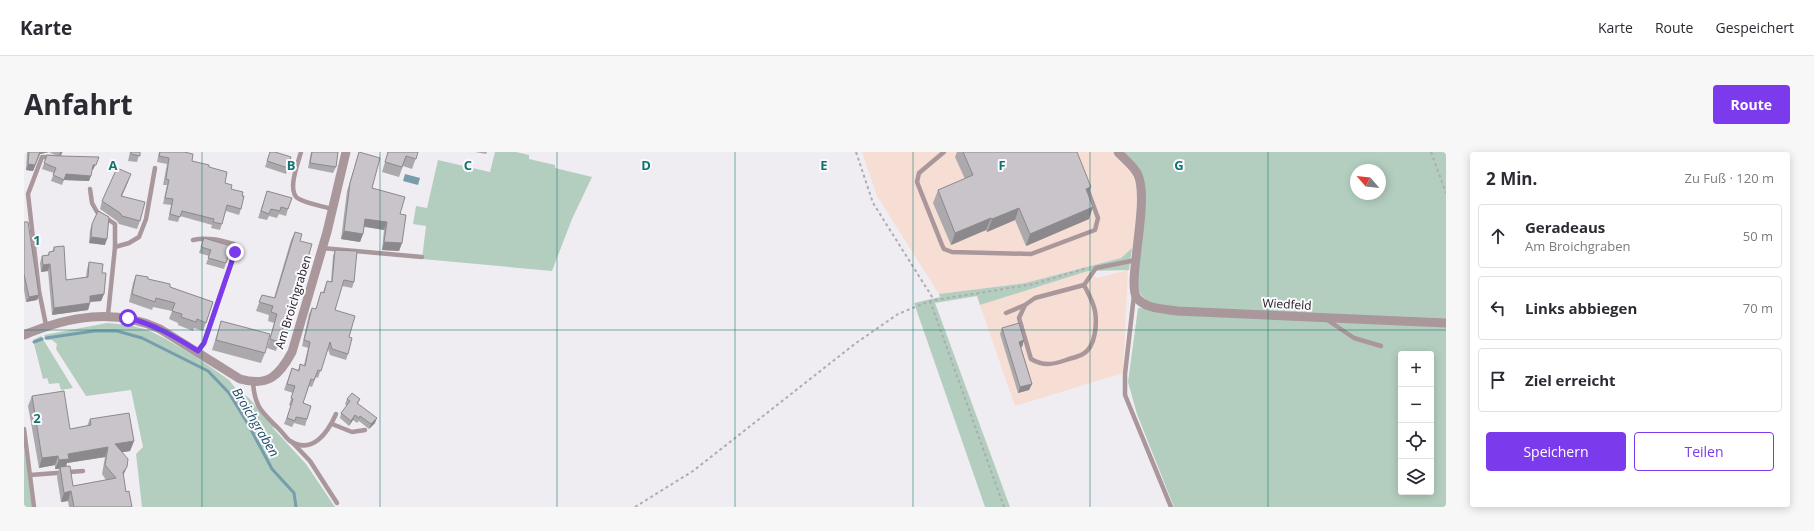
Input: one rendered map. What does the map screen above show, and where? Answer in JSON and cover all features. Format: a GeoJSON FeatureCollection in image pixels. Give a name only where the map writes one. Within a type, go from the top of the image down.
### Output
{"type":"FeatureCollection","features":[{"type":"Feature","properties":{"kind":"street","name":"Am Broichgraben"},"geometry":{"type":"LineString","coordinates":[[253,383],[265,381],[277,374],[289,358],[322,248],[346,152]]}},
{"type":"Feature","properties":{"kind":"street"},"geometry":{"type":"LineString","coordinates":[[1118,152],[1135,170],[1140,182],[1139,241],[1134,291]]}},
{"type":"Feature","properties":{"kind":"street","name":"Wiedfeld"},"geometry":{"type":"LineString","coordinates":[[1134,291],[1137,299],[1155,308],[1177,311],[1446,323]]}},
{"type":"Feature","properties":{"kind":"street"},"geometry":{"type":"LineString","coordinates":[[24,335],[46,325],[73,319],[108,315],[128,318],[148,323],[198,351],[229,374],[253,383]]}},
{"type":"Feature","properties":{"kind":"lane"},"geometry":{"type":"LineString","coordinates":[[301,152],[293,187],[294,194],[299,200],[332,209]]}},
{"type":"Feature","properties":{"kind":"lane"},"geometry":{"type":"LineString","coordinates":[[944,152],[920,173],[917,182],[942,245],[944,249],[952,252],[1031,254],[1095,230],[1098,218],[1084,181]]}},
{"type":"Feature","properties":{"kind":"lane"},"geometry":{"type":"LineString","coordinates":[[46,325],[39,291],[28,194],[42,157],[49,156],[55,159]]}},
{"type":"Feature","properties":{"kind":"lane"},"geometry":{"type":"LineString","coordinates":[[115,247],[129,243],[139,237],[146,220],[155,168]]}},
{"type":"Feature","properties":{"kind":"lane"},"geometry":{"type":"LineString","coordinates":[[90,189],[92,203],[97,212],[116,224],[108,315]]}},
{"type":"Feature","properties":{"kind":"lane"},"geometry":{"type":"LineString","coordinates":[[193,240],[206,237],[234,244],[235,252],[204,343],[198,351]]}},
{"type":"Feature","properties":{"kind":"lane"},"geometry":{"type":"LineString","coordinates":[[322,248],[422,257]]}},
{"type":"Feature","properties":{"kind":"lane"},"geometry":{"type":"LineString","coordinates":[[1006,313],[1025,305],[1035,298],[1084,285],[1096,268],[1136,260]]}},
{"type":"Feature","properties":{"kind":"lane"},"geometry":{"type":"LineString","coordinates":[[1025,305],[1019,318],[1031,359],[1040,364],[1053,365],[1084,354],[1091,346],[1095,330],[1095,311],[1090,295],[1084,285]]}},
{"type":"Feature","properties":{"kind":"lane"},"geometry":{"type":"LineString","coordinates":[[1134,291],[1125,374],[1125,395],[1170,507]]}},
{"type":"Feature","properties":{"kind":"lane"},"geometry":{"type":"LineString","coordinates":[[1325,318],[1354,338],[1382,346]]}},
{"type":"Feature","properties":{"kind":"lane"},"geometry":{"type":"LineString","coordinates":[[253,383],[254,398],[266,417],[310,461],[337,503]]}},
{"type":"Feature","properties":{"kind":"lane"},"geometry":{"type":"LineString","coordinates":[[291,441],[304,445],[313,444],[319,440],[332,424],[336,414]]}},
{"type":"Feature","properties":{"kind":"lane"},"geometry":{"type":"LineString","coordinates":[[332,424],[352,432],[364,430]]}},
{"type":"Feature","properties":{"kind":"lane"},"geometry":{"type":"LineString","coordinates":[[24,429],[34,507]]}},
{"type":"Feature","properties":{"kind":"lane"},"geometry":{"type":"LineString","coordinates":[[30,475],[83,471]]}},
{"type":"Feature","properties":{"kind":"path"},"geometry":{"type":"LineString","coordinates":[[856,152],[873,203],[934,300]]}},
{"type":"Feature","properties":{"kind":"path"},"geometry":{"type":"LineString","coordinates":[[1431,152],[1446,193]]}},
{"type":"Feature","properties":{"kind":"path"},"geometry":{"type":"LineString","coordinates":[[635,507],[693,471],[884,322],[911,307],[934,300],[1034,284],[1089,267],[1096,268]]}},
{"type":"Feature","properties":{"kind":"path"},"geometry":{"type":"LineString","coordinates":[[930,301],[1004,507]]}},
{"type":"Feature","properties":{"kind":"shaded area"},"geometry":{"type":"Polygon","coordinates":[[[862,152],[1112,152],[1131,172],[1137,186],[1136,238],[1132,248],[1121,258],[1024,283],[939,294],[877,196],[862,152]]]}},
{"type":"Feature","properties":{"kind":"shaded area"},"geometry":{"type":"Polygon","coordinates":[[[1128,270],[1123,373],[1015,406],[980,305],[1088,271],[1097,278],[1128,270]]]}},
{"type":"Feature","properties":{"kind":"green space"},"geometry":{"type":"Polygon","coordinates":[[[495,152],[516,152],[529,155],[529,159],[555,165],[555,168],[592,177],[572,219],[552,271],[422,259],[426,226],[413,224],[416,206],[427,208],[438,160],[490,172],[495,152]]]}},
{"type":"Feature","properties":{"kind":"green space"},"geometry":{"type":"Polygon","coordinates":[[[1124,152],[1446,152],[1446,321],[1176,309],[1148,302],[1140,294],[1137,288],[1143,191],[1124,152]]]}},
{"type":"Feature","properties":{"kind":"green space"},"geometry":{"type":"Polygon","coordinates":[[[1132,248],[1129,270],[1088,271],[980,305],[977,296],[935,303],[1010,507],[985,507],[914,303],[940,297],[939,294],[1025,283],[1121,258],[1132,248]]]}},
{"type":"Feature","properties":{"kind":"green space"},"geometry":{"type":"Polygon","coordinates":[[[1138,308],[1446,325],[1446,507],[1174,507],[1137,414],[1128,382],[1138,308]]]}},
{"type":"Feature","properties":{"kind":"green space"},"geometry":{"type":"Polygon","coordinates":[[[107,323],[129,325],[148,330],[195,356],[229,380],[237,390],[248,397],[275,428],[272,427],[306,464],[335,507],[142,507],[136,454],[143,447],[131,390],[86,396],[56,349],[57,344],[52,340],[46,340],[44,335],[107,323]]]}},
{"type":"Feature","properties":{"kind":"green space"},"geometry":{"type":"Polygon","coordinates":[[[41,336],[73,388],[61,390],[59,383],[49,384],[47,378],[43,379],[33,340],[41,336]]]}},
{"type":"Feature","properties":{"kind":"green space"},"geometry":{"type":"Polygon","coordinates":[[[24,449],[25,455],[32,507],[24,507],[24,449]]]}},
{"type":"Feature","properties":{"kind":"water"},"geometry":{"type":"Polygon","coordinates":[[[405,174],[420,178],[418,185],[403,181],[405,174]]]}},
{"type":"Feature","properties":{"kind":"building"},"geometry":{"type":"Polygon","coordinates":[[[29,152],[40,152],[35,165],[28,164],[29,152]]]}},
{"type":"Feature","properties":{"kind":"building"},"geometry":{"type":"Polygon","coordinates":[[[60,152],[62,152],[60,156],[99,157],[96,165],[93,165],[91,176],[66,174],[64,180],[53,175],[56,168],[44,163],[47,155],[59,156],[61,153],[60,152]]]}},
{"type":"Feature","properties":{"kind":"building"},"geometry":{"type":"Polygon","coordinates":[[[131,152],[140,152],[140,156],[131,154],[131,152]]]}},
{"type":"Feature","properties":{"kind":"building"},"geometry":{"type":"Polygon","coordinates":[[[160,152],[184,152],[193,154],[192,161],[209,165],[209,167],[227,172],[225,183],[232,185],[231,189],[243,192],[242,196],[244,196],[241,209],[227,205],[222,224],[213,222],[214,219],[182,211],[180,217],[170,214],[173,199],[165,198],[169,180],[166,179],[169,158],[159,156],[160,152]]]}},
{"type":"Feature","properties":{"kind":"building"},"geometry":{"type":"Polygon","coordinates":[[[270,152],[291,157],[288,168],[267,161],[270,152]]]}},
{"type":"Feature","properties":{"kind":"building"},"geometry":{"type":"Polygon","coordinates":[[[312,152],[338,152],[336,167],[310,163],[312,152]]]}},
{"type":"Feature","properties":{"kind":"building"},"geometry":{"type":"Polygon","coordinates":[[[359,152],[380,158],[372,188],[405,197],[400,214],[406,215],[402,243],[384,242],[387,222],[365,219],[363,234],[344,231],[350,183],[359,152]]]}},
{"type":"Feature","properties":{"kind":"building"},"geometry":{"type":"Polygon","coordinates":[[[388,152],[418,152],[416,159],[406,156],[402,167],[385,162],[388,152]]]}},
{"type":"Feature","properties":{"kind":"building"},"geometry":{"type":"Polygon","coordinates":[[[963,152],[1077,152],[1091,187],[1086,189],[1093,207],[1030,234],[1019,208],[955,233],[938,190],[973,175],[963,152]]]}},
{"type":"Feature","properties":{"kind":"building"},"geometry":{"type":"Polygon","coordinates":[[[117,168],[131,174],[121,196],[145,202],[140,221],[122,216],[102,201],[117,168]]]}},
{"type":"Feature","properties":{"kind":"building"},"geometry":{"type":"Polygon","coordinates":[[[267,191],[292,198],[288,209],[281,207],[280,211],[271,209],[269,214],[261,211],[267,191]]]}},
{"type":"Feature","properties":{"kind":"building"},"geometry":{"type":"Polygon","coordinates":[[[98,211],[109,217],[107,239],[91,237],[92,224],[98,211]]]}},
{"type":"Feature","properties":{"kind":"building"},"geometry":{"type":"Polygon","coordinates":[[[24,222],[28,222],[39,295],[29,297],[24,274],[24,222]]]}},
{"type":"Feature","properties":{"kind":"building"},"geometry":{"type":"Polygon","coordinates":[[[295,232],[302,234],[300,241],[312,244],[290,318],[286,317],[279,342],[270,339],[277,314],[271,312],[273,306],[259,302],[262,295],[275,298],[295,232]]]}},
{"type":"Feature","properties":{"kind":"building"},"geometry":{"type":"Polygon","coordinates":[[[204,238],[231,246],[226,263],[208,258],[211,250],[201,247],[204,238]]]}},
{"type":"Feature","properties":{"kind":"building"},"geometry":{"type":"Polygon","coordinates":[[[64,246],[66,280],[88,277],[89,262],[103,264],[102,273],[106,273],[104,294],[90,296],[90,303],[54,308],[50,264],[43,265],[42,256],[49,255],[49,252],[54,251],[54,247],[64,246]]]}},
{"type":"Feature","properties":{"kind":"building"},"geometry":{"type":"Polygon","coordinates":[[[335,250],[357,251],[354,282],[344,280],[335,310],[355,316],[349,337],[352,338],[348,354],[332,349],[330,342],[321,371],[318,370],[314,380],[311,379],[303,403],[311,406],[307,419],[296,417],[295,421],[287,418],[293,399],[291,398],[295,386],[287,384],[292,368],[299,371],[300,364],[305,366],[310,342],[304,340],[312,308],[316,309],[321,292],[324,293],[327,281],[332,282],[335,250]]]}},
{"type":"Feature","properties":{"kind":"building"},"geometry":{"type":"Polygon","coordinates":[[[136,275],[170,284],[170,287],[213,302],[206,323],[197,319],[196,322],[181,317],[182,314],[172,311],[175,303],[156,298],[155,302],[132,294],[136,275]]]}},
{"type":"Feature","properties":{"kind":"building"},"geometry":{"type":"Polygon","coordinates":[[[221,321],[270,334],[265,353],[216,340],[221,321]]]}},
{"type":"Feature","properties":{"kind":"building"},"geometry":{"type":"Polygon","coordinates":[[[1019,323],[1024,340],[1019,342],[1032,384],[1020,387],[1002,328],[1019,323]]]}},
{"type":"Feature","properties":{"kind":"building"},"geometry":{"type":"Polygon","coordinates":[[[64,391],[70,429],[91,425],[90,419],[129,413],[134,441],[115,444],[128,459],[127,467],[123,472],[126,492],[129,491],[132,507],[74,507],[71,491],[64,493],[60,467],[70,466],[73,486],[116,478],[105,465],[108,447],[68,454],[69,459],[59,460],[58,456],[42,458],[32,396],[64,391]]]}},
{"type":"Feature","properties":{"kind":"building"},"geometry":{"type":"Polygon","coordinates":[[[352,393],[360,399],[357,403],[377,418],[371,424],[360,416],[359,418],[355,415],[351,421],[341,413],[350,401],[347,399],[352,393]]]}},
{"type":"Feature","properties":{"kind":"waterway","name":"Broichgraben"},"geometry":{"type":"LineString","coordinates":[[46,338],[94,331],[117,331],[142,338],[208,371],[229,393],[248,424],[272,469],[294,493],[296,507]]}},
{"type":"Feature","properties":{"kind":"waterway","name":"Broichgraben"},"geometry":{"type":"LineString","coordinates":[[34,342],[42,339]]}},
{"type":"Feature","properties":{"kind":"route"},"geometry":{"type":"LineString","coordinates":[[128,318],[148,323],[198,351],[204,343],[235,252]]}}]}
